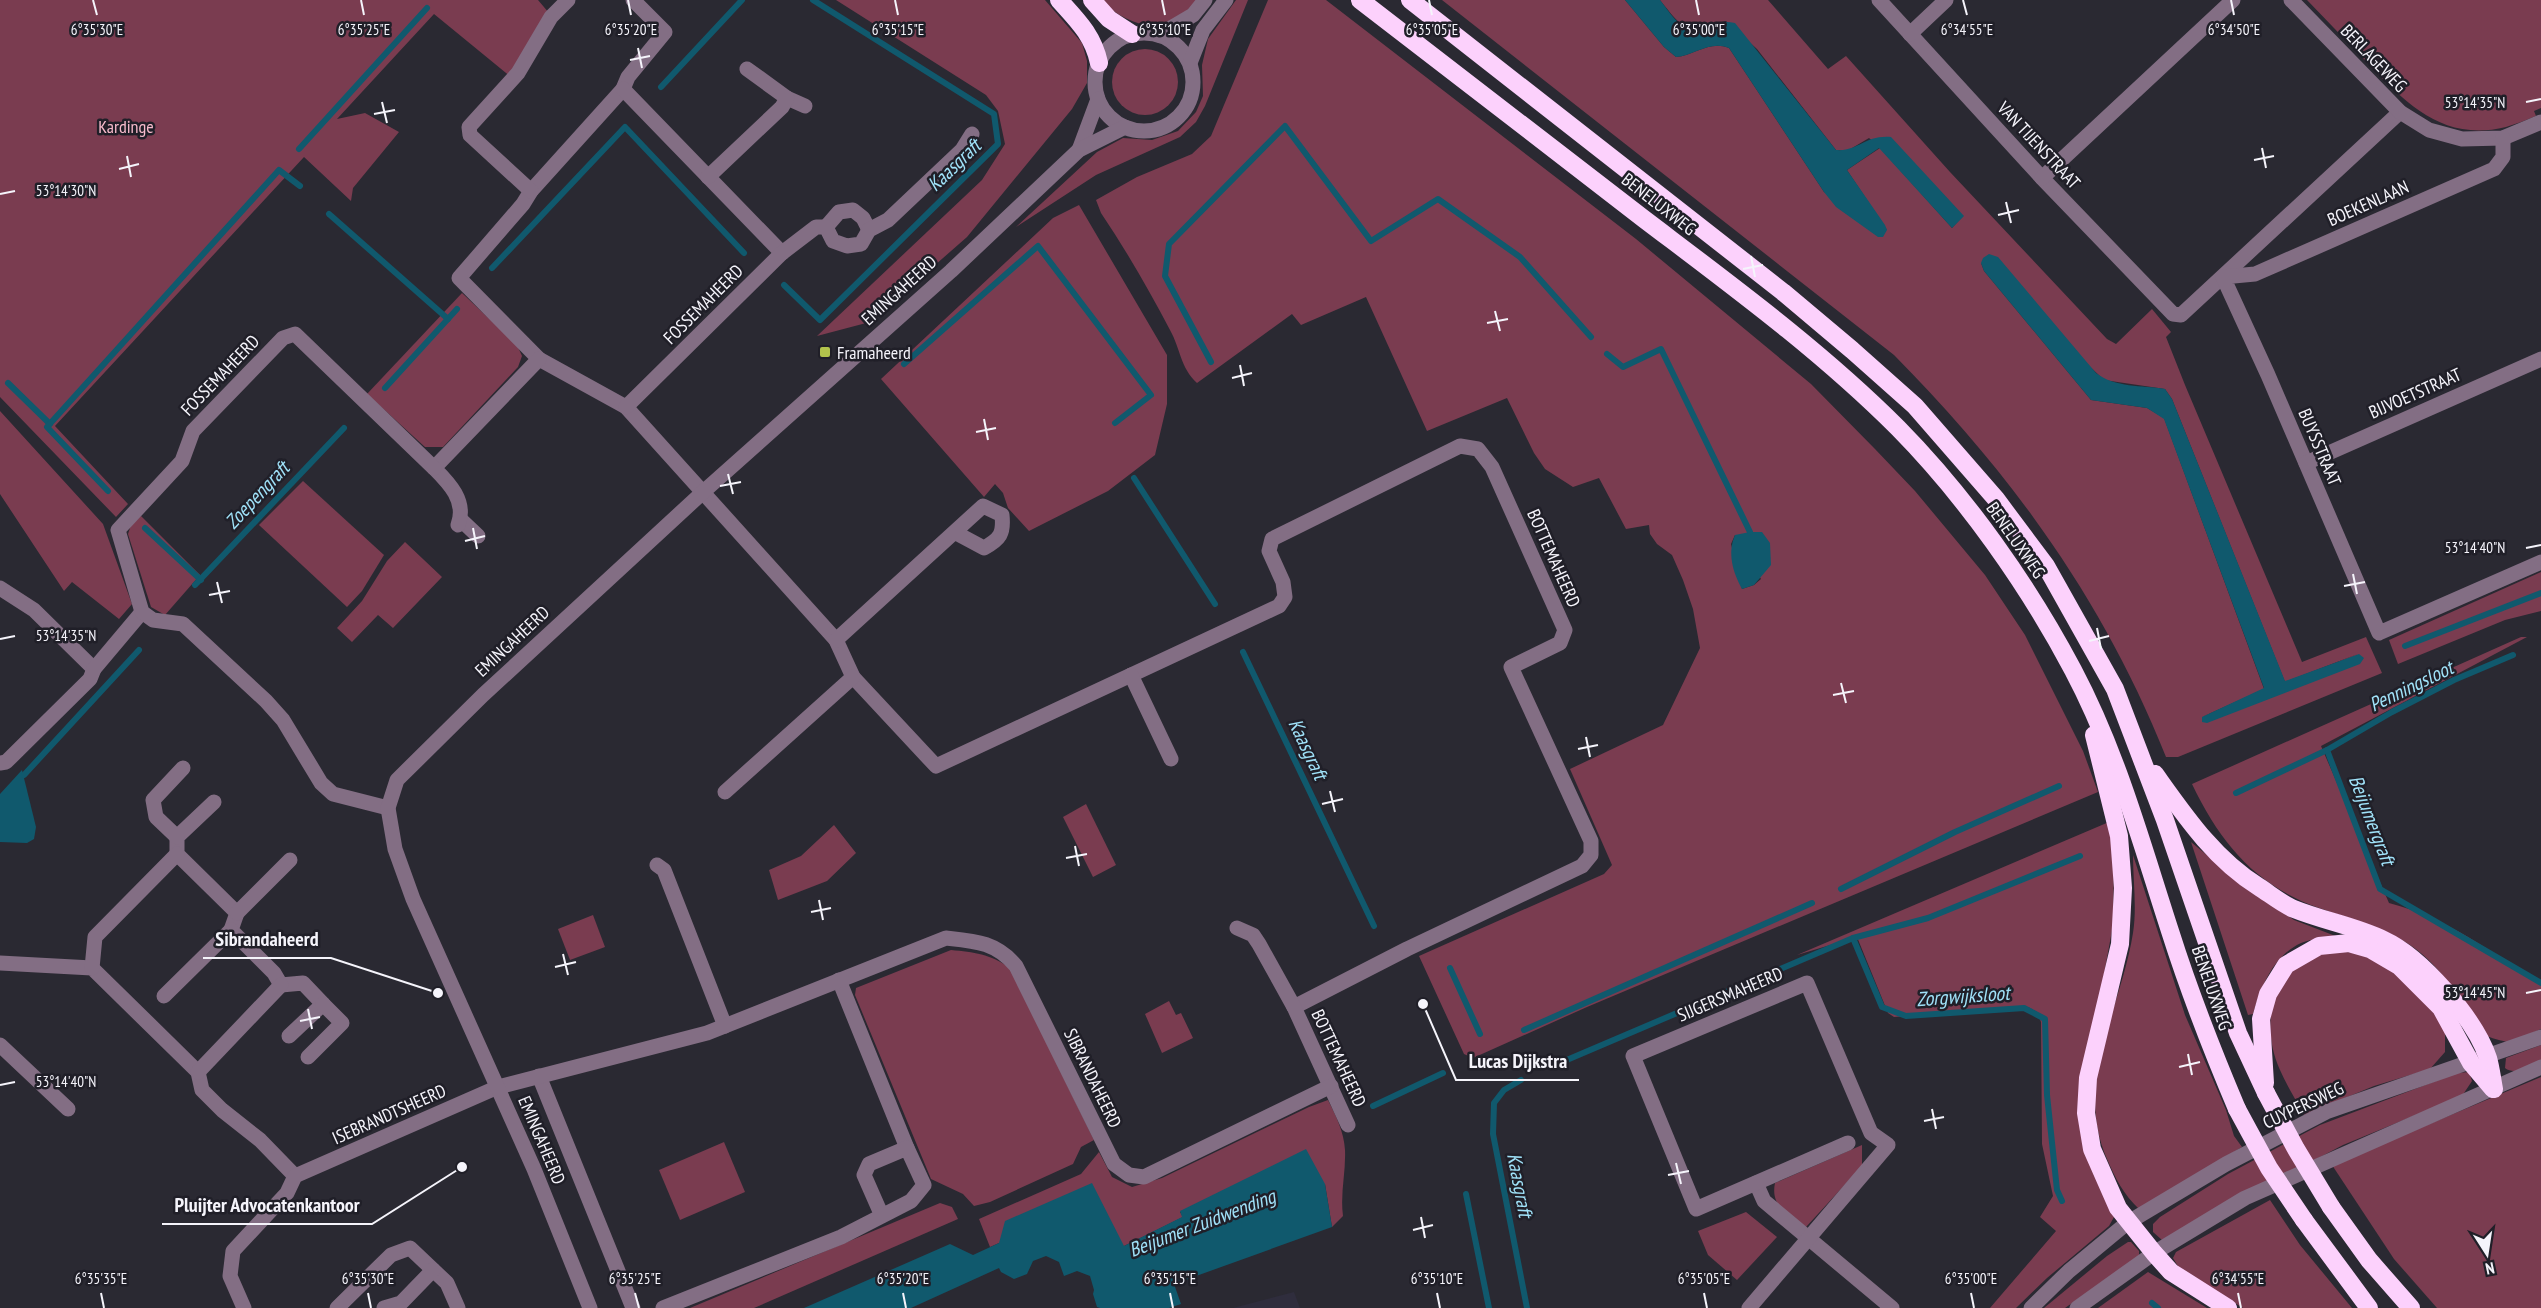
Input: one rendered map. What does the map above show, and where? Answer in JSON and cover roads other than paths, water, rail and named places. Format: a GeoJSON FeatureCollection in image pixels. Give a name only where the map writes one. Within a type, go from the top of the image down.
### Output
{"type":"FeatureCollection","features":[{"type":"Feature","properties":{"kind":"highway"},"geometry":{"type":"LineString","coordinates":[[1059,0],[1087,31],[1099,63]]}},
{"type":"Feature","properties":{"kind":"highway"},"geometry":{"type":"LineString","coordinates":[[1092,0],[1109,19],[1132,34]]}},
{"type":"Feature","properties":{"kind":"highway","name":"BENELUXWEG"},"geometry":{"type":"LineString","coordinates":[[1360,0],[1769,315],[1840,374],[1899,430],[1968,508],[2056,638],[2115,760],[2199,1016],[2237,1109],[2269,1168],[2304,1221],[2369,1308]]}},
{"type":"Feature","properties":{"kind":"highway","name":"BENELUXWEG"},"geometry":{"type":"LineString","coordinates":[[1410,0],[1783,292],[1915,406],[1996,499],[2046,566],[2115,689],[2142,755],[2238,1033],[2266,1094],[2331,1207],[2369,1260],[2411,1308]]}},
{"type":"Feature","properties":{"kind":"highway"},"geometry":{"type":"LineString","coordinates":[[2084,692],[2119,836],[2123,888],[2120,944],[2088,1078],[2086,1113],[2092,1149],[2127,1223],[2171,1272],[2228,1308]]}},
{"type":"Feature","properties":{"kind":"highway"},"geometry":{"type":"LineString","coordinates":[[2142,755],[2193,827],[2222,859],[2256,886],[2293,908],[2349,925],[2386,941],[2411,956],[2457,1006],[2494,1089]]}},
{"type":"Feature","properties":{"kind":"highway"},"geometry":{"type":"LineString","coordinates":[[2266,1094],[2261,1020],[2268,994],[2286,964],[2319,946],[2349,942],[2370,949],[2399,966],[2440,1008],[2480,1060]]}},
{"type":"Feature","properties":{"kind":"street"},"geometry":{"type":"LineString","coordinates":[[531,191],[470,135],[469,128],[518,73],[551,17],[568,0]]}},
{"type":"Feature","properties":{"kind":"street"},"geometry":{"type":"LineString","coordinates":[[633,0],[665,32],[628,77],[623,89],[531,191],[523,204],[459,278],[539,359],[626,407],[836,640],[853,678],[936,766],[1131,675],[1171,759]]}},
{"type":"Feature","properties":{"kind":"street"},"geometry":{"type":"LineString","coordinates":[[1159,35],[1192,15],[1205,0]]}},
{"type":"Feature","properties":{"kind":"street"},"geometry":{"type":"LineString","coordinates":[[1190,63],[1203,30],[1226,0]]}},
{"type":"Feature","properties":{"kind":"street","name":"VAN TIJENSTRAAT"},"geometry":{"type":"LineString","coordinates":[[1878,0],[2042,178],[2173,314]]}},
{"type":"Feature","properties":{"kind":"street"},"geometry":{"type":"LineString","coordinates":[[1910,34],[1946,0]]}},
{"type":"Feature","properties":{"kind":"street"},"geometry":{"type":"LineString","coordinates":[[2042,178],[2233,0]]}},
{"type":"Feature","properties":{"kind":"street","name":"BERLAGEWEG"},"geometry":{"type":"LineString","coordinates":[[2291,0],[2400,112],[2429,130],[2462,139],[2503,138],[2541,122]]}},
{"type":"Feature","properties":{"kind":"street"},"geometry":{"type":"LineString","coordinates":[[1132,34],[1159,35],[1179,46],[1190,63],[1194,82],[1190,102],[1178,118],[1170,124],[1151,130],[1141,131],[1125,127],[1107,113],[1098,99],[1095,76],[1099,63],[1114,42],[1132,34]]}},
{"type":"Feature","properties":{"kind":"street"},"geometry":{"type":"LineString","coordinates":[[747,69],[786,98],[806,106]]}},
{"type":"Feature","properties":{"kind":"street"},"geometry":{"type":"LineString","coordinates":[[623,89],[782,253]]}},
{"type":"Feature","properties":{"kind":"street"},"geometry":{"type":"LineString","coordinates":[[708,177],[783,107],[786,98]]}},
{"type":"Feature","properties":{"kind":"street","name":"EMINGAHEERD"},"geometry":{"type":"LineString","coordinates":[[1079,150],[1098,99]]}},
{"type":"Feature","properties":{"kind":"street","name":"BOEKENLAAN"},"geometry":{"type":"LineString","coordinates":[[2173,314],[2181,315],[2400,112]]}},
{"type":"Feature","properties":{"kind":"street","name":"EMINGAHEERD"},"geometry":{"type":"LineString","coordinates":[[590,1308],[498,1087],[413,899],[395,849],[388,808],[397,780],[483,694],[702,493],[942,279],[1079,150],[1125,127]]}},
{"type":"Feature","properties":{"kind":"street"},"geometry":{"type":"LineString","coordinates":[[825,227],[833,241],[847,246],[861,244],[869,230],[888,220],[962,150],[972,134]]}},
{"type":"Feature","properties":{"kind":"street","name":"BOEKENLAAN"},"geometry":{"type":"LineString","coordinates":[[2223,277],[2255,274],[2494,169],[2504,157],[2503,138]]}},
{"type":"Feature","properties":{"kind":"street","name":"FOSSEMAHEERD"},"geometry":{"type":"LineString","coordinates":[[626,407],[782,253],[816,227],[825,227],[839,212],[853,210],[863,218],[869,230]]}},
{"type":"Feature","properties":{"kind":"street","name":"BUYSSTRAAT"},"geometry":{"type":"LineString","coordinates":[[2223,277],[2379,633],[2541,562]]}},
{"type":"Feature","properties":{"kind":"street","name":"FOSSEMAHEERD"},"geometry":{"type":"LineString","coordinates":[[142,612],[118,530],[182,461],[193,431],[283,338],[295,334],[456,491],[459,522],[478,536]]}},
{"type":"Feature","properties":{"kind":"street"},"geometry":{"type":"LineString","coordinates":[[434,468],[539,359]]}},
{"type":"Feature","properties":{"kind":"street","name":"BIJVOETSTRAAT"},"geometry":{"type":"LineString","coordinates":[[2306,463],[2541,359]]}},
{"type":"Feature","properties":{"kind":"street","name":"BOTTEMAHEERD"},"geometry":{"type":"LineString","coordinates":[[1131,675],[1279,606],[1285,597],[1282,582],[1269,551],[1272,539],[1460,446],[1478,448],[1492,467],[1565,630],[1560,643],[1511,668],[1591,841],[1591,855],[1582,866],[1407,949],[1294,1007]]}},
{"type":"Feature","properties":{"kind":"street"},"geometry":{"type":"LineString","coordinates":[[836,640],[956,532]]}},
{"type":"Feature","properties":{"kind":"street"},"geometry":{"type":"LineString","coordinates":[[0,588],[34,610],[94,669]]}},
{"type":"Feature","properties":{"kind":"street"},"geometry":{"type":"LineString","coordinates":[[0,763],[6,762],[90,679],[94,669],[142,612],[153,620],[183,624],[266,701],[283,720],[321,783],[333,794],[388,808]]}},
{"type":"Feature","properties":{"kind":"street"},"geometry":{"type":"LineString","coordinates":[[725,792],[853,678]]}},
{"type":"Feature","properties":{"kind":"street"},"geometry":{"type":"LineString","coordinates":[[177,837],[156,817],[153,800],[183,768]]}},
{"type":"Feature","properties":{"kind":"street"},"geometry":{"type":"LineString","coordinates":[[92,968],[95,937],[177,854],[177,837],[214,801]]}},
{"type":"Feature","properties":{"kind":"street"},"geometry":{"type":"LineString","coordinates":[[177,854],[237,913]]}},
{"type":"Feature","properties":{"kind":"street"},"geometry":{"type":"LineString","coordinates":[[164,996],[231,930],[237,913],[290,860]]}},
{"type":"Feature","properties":{"kind":"street"},"geometry":{"type":"LineString","coordinates":[[657,865],[664,870],[725,1026]]}},
{"type":"Feature","properties":{"kind":"street","name":"BOTTEMAHEERD"},"geometry":{"type":"LineString","coordinates":[[1237,927],[1253,934],[1294,1007],[1348,1125]]}},
{"type":"Feature","properties":{"kind":"street"},"geometry":{"type":"LineString","coordinates":[[231,930],[274,973],[281,985]]}},
{"type":"Feature","properties":{"kind":"street","name":"SIBRANDAHEERD"},"geometry":{"type":"LineString","coordinates":[[498,1087],[707,1033],[946,938],[978,941],[1005,953],[1016,966],[1114,1164],[1129,1175],[1144,1177],[1331,1086]]}},
{"type":"Feature","properties":{"kind":"street"},"geometry":{"type":"LineString","coordinates":[[0,963],[92,968],[198,1072],[202,1090],[222,1110],[260,1140],[295,1176],[287,1192],[233,1251],[230,1276],[244,1308]]}},
{"type":"Feature","properties":{"kind":"street"},"geometry":{"type":"LineString","coordinates":[[663,1308],[841,1237],[911,1201],[924,1185],[839,980]]}},
{"type":"Feature","properties":{"kind":"street"},"geometry":{"type":"LineString","coordinates":[[198,1072],[281,985],[303,983],[342,1023],[308,1057]]}},
{"type":"Feature","properties":{"kind":"street","name":"SIJGERSMAHEERD"},"geometry":{"type":"LineString","coordinates":[[1749,1308],[1888,1145],[1871,1133],[1807,983],[1633,1056],[1696,1209],[1848,1143]]}},
{"type":"Feature","properties":{"kind":"street"},"geometry":{"type":"LineString","coordinates":[[289,1036],[323,1004]]}},
{"type":"Feature","properties":{"kind":"street","name":"CUYPERSWEG"},"geometry":{"type":"LineString","coordinates":[[2031,1308],[2069,1271],[2127,1223],[2226,1164],[2326,1112],[2541,1037]]}},
{"type":"Feature","properties":{"kind":"street"},"geometry":{"type":"LineString","coordinates":[[0,1045],[68,1109]]}},
{"type":"Feature","properties":{"kind":"street"},"geometry":{"type":"LineString","coordinates":[[2077,1308],[2154,1253],[2246,1198],[2541,1067]]}},
{"type":"Feature","properties":{"kind":"street"},"geometry":{"type":"LineString","coordinates":[[539,1076],[633,1308]]}},
{"type":"Feature","properties":{"kind":"street","name":"ISEBRANDTSHEERD"},"geometry":{"type":"LineString","coordinates":[[295,1176],[498,1087]]}},
{"type":"Feature","properties":{"kind":"street"},"geometry":{"type":"LineString","coordinates":[[882,1216],[864,1175],[869,1164],[908,1148]]}},
{"type":"Feature","properties":{"kind":"street"},"geometry":{"type":"LineString","coordinates":[[1756,1183],[1764,1201],[1892,1308]]}},
{"type":"Feature","properties":{"kind":"street"},"geometry":{"type":"LineString","coordinates":[[339,1308],[391,1255],[410,1248],[447,1282],[458,1308]]}},
{"type":"Feature","properties":{"kind":"street"},"geometry":{"type":"LineString","coordinates":[[384,1308],[401,1303],[433,1270]]}},
{"type":"Feature","properties":{"kind":"water"},"geometry":{"type":"Polygon","coordinates":[[[1625,0],[1660,0],[1680,24],[1686,26],[1700,27],[1723,22],[1735,23],[1836,150],[1850,149],[1874,138],[1891,137],[1964,216],[1952,228],[1879,148],[1847,170],[1885,225],[1887,230],[1883,237],[1878,237],[1836,207],[1824,192],[1729,48],[1709,47],[1676,57],[1664,47],[1625,0]]]}},
{"type":"Feature","properties":{"kind":"water"},"geometry":{"type":"Polygon","coordinates":[[[1989,254],[1998,257],[2096,373],[2120,384],[2165,389],[2172,399],[2285,681],[2359,654],[2364,658],[2360,664],[2207,723],[2202,722],[2202,717],[2264,688],[2164,419],[2147,408],[2091,400],[1984,271],[1981,263],[1983,258],[1989,254]]]}},
{"type":"Feature","properties":{"kind":"water"},"geometry":{"type":"Polygon","coordinates":[[[1762,532],[1770,543],[1771,565],[1754,585],[1742,589],[1734,570],[1731,549],[1735,535],[1762,532]]]}},
{"type":"Feature","properties":{"kind":"water"},"geometry":{"type":"Polygon","coordinates":[[[22,770],[36,827],[34,839],[27,843],[0,842],[0,794],[22,770]]]}},
{"type":"Feature","properties":{"kind":"water","name":"Beijumer Zuidwending"},"geometry":{"type":"Polygon","coordinates":[[[1306,1149],[1325,1184],[1332,1227],[1174,1284],[1181,1304],[1169,1308],[1097,1307],[1090,1276],[1077,1271],[1064,1276],[1059,1262],[1046,1256],[1033,1261],[1027,1274],[1014,1279],[1001,1272],[999,1268],[911,1308],[804,1308],[950,1244],[973,1255],[999,1243],[1005,1221],[1092,1183],[1124,1246],[1182,1217],[1180,1211],[1306,1149]]]}},
{"type":"Feature","properties":{"kind":"waterway","name":"Zoepengraft"},"geometry":{"type":"LineString","coordinates":[[661,87],[742,0]]}},
{"type":"Feature","properties":{"kind":"waterway","name":"Kaasgraft"},"geometry":{"type":"LineString","coordinates":[[784,285],[820,320],[998,144],[994,114],[813,0]]}},
{"type":"Feature","properties":{"kind":"waterway"},"geometry":{"type":"LineString","coordinates":[[299,149],[427,8]]}},
{"type":"Feature","properties":{"kind":"waterway"},"geometry":{"type":"LineString","coordinates":[[1211,362],[1165,276],[1169,244],[1285,126],[1371,241],[1438,199],[1520,257],[1591,337]]}},
{"type":"Feature","properties":{"kind":"waterway","name":"Zoepengraft"},"geometry":{"type":"LineString","coordinates":[[492,268],[625,127],[744,253]]}},
{"type":"Feature","properties":{"kind":"waterway"},"geometry":{"type":"LineString","coordinates":[[108,491],[47,427],[279,170],[300,186]]}},
{"type":"Feature","properties":{"kind":"waterway"},"geometry":{"type":"LineString","coordinates":[[329,214],[448,319]]}},
{"type":"Feature","properties":{"kind":"waterway","name":"Kaasgraft"},"geometry":{"type":"LineString","coordinates":[[904,364],[1038,246],[1151,395],[1115,423]]}},
{"type":"Feature","properties":{"kind":"waterway","name":"Zoepengraft"},"geometry":{"type":"LineString","coordinates":[[385,388],[457,309]]}},
{"type":"Feature","properties":{"kind":"waterway"},"geometry":{"type":"LineString","coordinates":[[1607,354],[1623,367],[1661,349],[1750,532]]}},
{"type":"Feature","properties":{"kind":"waterway"},"geometry":{"type":"LineString","coordinates":[[8,383],[50,424]]}},
{"type":"Feature","properties":{"kind":"waterway","name":"Zoepengraft"},"geometry":{"type":"LineString","coordinates":[[195,585],[344,428]]}},
{"type":"Feature","properties":{"kind":"waterway","name":"Kaasgraft"},"geometry":{"type":"LineString","coordinates":[[1134,478],[1215,604]]}},
{"type":"Feature","properties":{"kind":"waterway"},"geometry":{"type":"LineString","coordinates":[[145,528],[201,580]]}},
{"type":"Feature","properties":{"kind":"waterway"},"geometry":{"type":"LineString","coordinates":[[2405,646],[2541,593]]}},
{"type":"Feature","properties":{"kind":"waterway","name":"Zoepengraft"},"geometry":{"type":"LineString","coordinates":[[24,775],[139,650]]}},
{"type":"Feature","properties":{"kind":"waterway","name":"Kaasgraft"},"geometry":{"type":"LineString","coordinates":[[1243,652],[1374,926]]}},
{"type":"Feature","properties":{"kind":"waterway","name":"Penningsloot"},"geometry":{"type":"LineString","coordinates":[[2236,793],[2327,750],[2392,712],[2454,680],[2513,655]]}},
{"type":"Feature","properties":{"kind":"waterway","name":"Beijumergraft"},"geometry":{"type":"LineString","coordinates":[[2327,750],[2380,889],[2541,983]]}},
{"type":"Feature","properties":{"kind":"waterway","name":"Zorgwijksloot"},"geometry":{"type":"LineString","coordinates":[[1841,889],[1955,832],[2059,786]]}},
{"type":"Feature","properties":{"kind":"waterway","name":"Zorgwijksloot"},"geometry":{"type":"LineString","coordinates":[[1555,1065],[1853,938],[1928,918],[2080,856]]}},
{"type":"Feature","properties":{"kind":"waterway","name":"Zorgwijksloot"},"geometry":{"type":"LineString","coordinates":[[1524,1030],[1812,903]]}},
{"type":"Feature","properties":{"kind":"waterway","name":"Zorgwijksloot"},"geometry":{"type":"LineString","coordinates":[[1853,938],[1882,1007],[1906,1016],[2024,1008],[2045,1019],[2047,1095],[2057,1190],[2062,1201]]}},
{"type":"Feature","properties":{"kind":"waterway","name":"Kaasgraft"},"geometry":{"type":"LineString","coordinates":[[1450,968],[1480,1034]]}},
{"type":"Feature","properties":{"kind":"waterway"},"geometry":{"type":"LineString","coordinates":[[1373,1106],[1443,1073]]}},
{"type":"Feature","properties":{"kind":"waterway","name":"Kaasgraft"},"geometry":{"type":"LineString","coordinates":[[1521,1080],[1504,1090],[1494,1103],[1493,1134],[1527,1308]]}},
{"type":"Feature","properties":{"kind":"waterway"},"geometry":{"type":"LineString","coordinates":[[1466,1194],[1489,1308]]}},
{"type":"Feature","properties":{"kind":"waterway","name":"Zorgwijksloot"},"geometry":{"type":"LineString","coordinates":[[2152,1303],[2158,1308]]}},
{"type":"Feature","properties":{"kind":"place","name":"Framaheerd"},"geometry":{"type":"Point","coordinates":[825,352]}},
{"type":"Feature","properties":{"kind":"place","name":"Sibrandaheerd"},"geometry":{"type":"Point","coordinates":[438,993]}},
{"type":"Feature","properties":{"kind":"place","name":"Lucas Dijkstra"},"geometry":{"type":"Point","coordinates":[1423,1004]}},
{"type":"Feature","properties":{"kind":"place","name":"Pluijter Advocatenkantoor"},"geometry":{"type":"Point","coordinates":[462,1167]}},
{"type":"Feature","properties":{"kind":"park label","name":"Kardinge"},"geometry":{"type":"Point","coordinates":[126,126]}}]}
